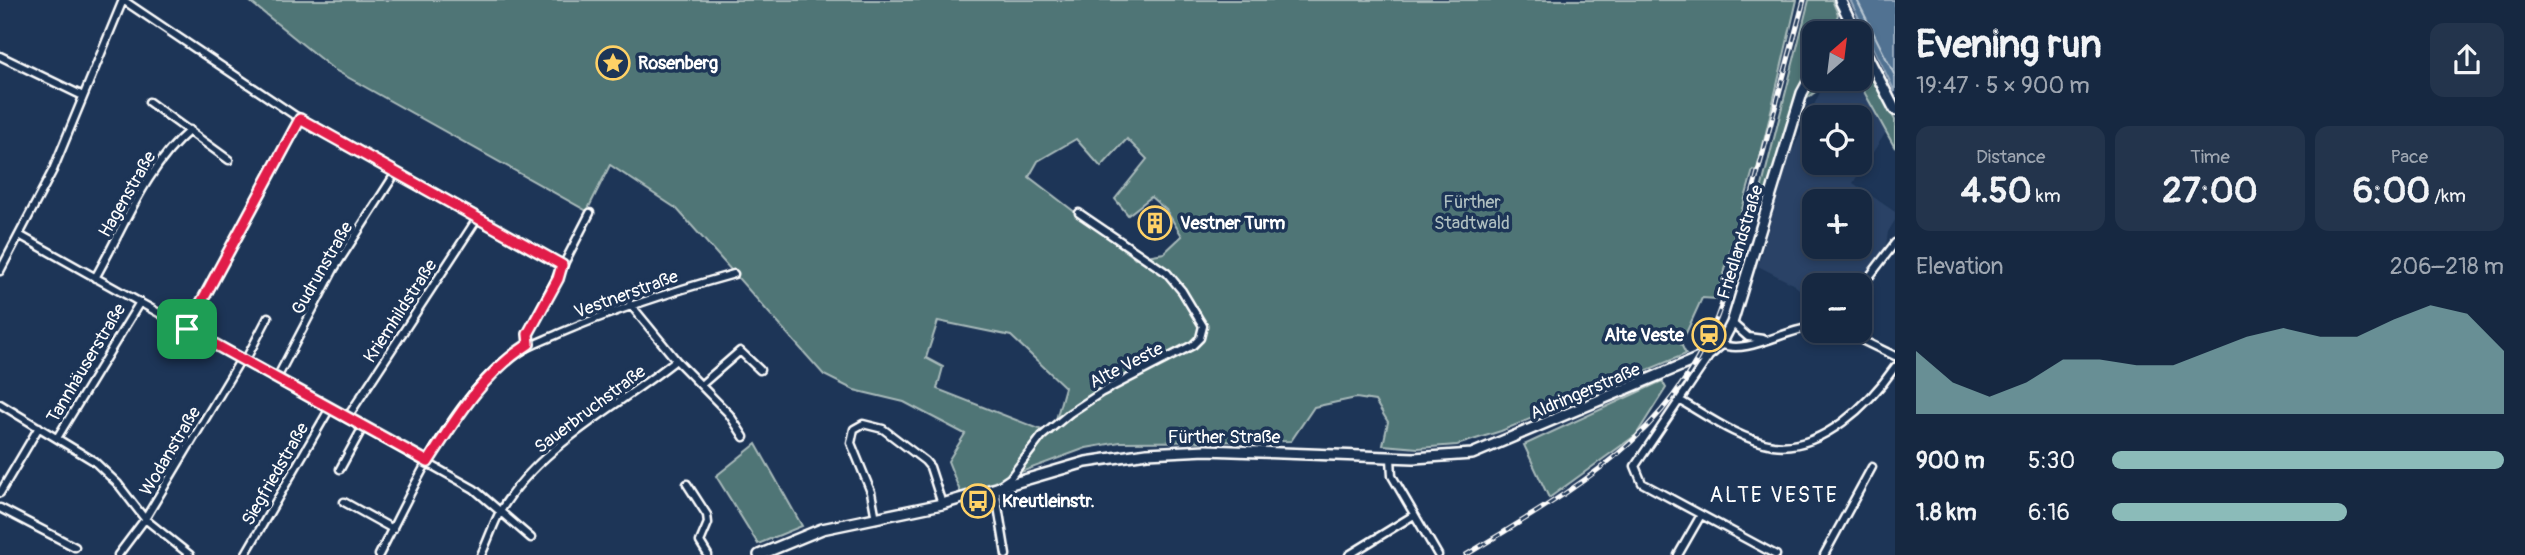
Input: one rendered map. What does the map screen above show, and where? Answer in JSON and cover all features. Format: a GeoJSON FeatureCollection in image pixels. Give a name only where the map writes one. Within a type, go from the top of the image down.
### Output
{"type":"FeatureCollection","features":[{"type":"Feature","properties":{"kind":"main road"},"geometry":{"type":"LineString","coordinates":[[1840,0],[1850,21]]}},
{"type":"Feature","properties":{"kind":"main road"},"geometry":{"type":"LineString","coordinates":[[1872,65],[1895,110]]}},
{"type":"Feature","properties":{"kind":"main road","name":"Friedlandstraße"},"geometry":{"type":"LineString","coordinates":[[1711,353],[1721,344],[1732,323],[1803,91]]}},
{"type":"Feature","properties":{"kind":"main road","name":"Aldringerstraße"},"geometry":{"type":"LineString","coordinates":[[1510,440],[1711,353]]}},
{"type":"Feature","properties":{"kind":"main road","name":"Fürther Straße"},"geometry":{"type":"LineString","coordinates":[[759,555],[822,529],[942,504],[1086,462],[1147,453],[1206,450],[1391,458],[1454,457],[1510,440]]}},
{"type":"Feature","properties":{"kind":"street"},"geometry":{"type":"LineString","coordinates":[[0,271],[3,261],[20,236],[123,0],[300,119],[562,265]]}},
{"type":"Feature","properties":{"kind":"street"},"geometry":{"type":"LineString","coordinates":[[0,56],[83,96]]}},
{"type":"Feature","properties":{"kind":"street"},"geometry":{"type":"LineString","coordinates":[[149,102],[229,160]]}},
{"type":"Feature","properties":{"kind":"street"},"geometry":{"type":"LineString","coordinates":[[187,329],[300,119]]}},
{"type":"Feature","properties":{"kind":"street","name":"Hagenstraße"},"geometry":{"type":"LineString","coordinates":[[95,278],[156,166],[171,146],[190,130]]}},
{"type":"Feature","properties":{"kind":"street","name":"Gudrunstraße"},"geometry":{"type":"LineString","coordinates":[[276,378],[334,269],[395,174]]}},
{"type":"Feature","properties":{"kind":"street","name":"Vestnerstraße"},"geometry":{"type":"LineString","coordinates":[[529,344],[528,334],[590,212]]}},
{"type":"Feature","properties":{"kind":"street","name":"Alte Veste"},"geometry":{"type":"LineString","coordinates":[[995,488],[1010,478],[1042,436],[1070,414],[1102,392],[1193,345],[1200,338],[1203,326],[1182,291],[1167,273],[1079,213]]}},
{"type":"Feature","properties":{"kind":"street","name":"Kriemhildstraße"},"geometry":{"type":"LineString","coordinates":[[347,418],[477,219]]}},
{"type":"Feature","properties":{"kind":"street"},"geometry":{"type":"LineString","coordinates":[[20,236],[474,489],[531,538]]}},
{"type":"Feature","properties":{"kind":"street"},"geometry":{"type":"LineString","coordinates":[[1872,273],[1895,243]]}},
{"type":"Feature","properties":{"kind":"street","name":"Vestnerstraße"},"geometry":{"type":"LineString","coordinates":[[379,555],[428,462],[464,406],[496,368],[529,344],[630,304],[734,274]]}},
{"type":"Feature","properties":{"kind":"street","name":"Tannhäuserstraße"},"geometry":{"type":"LineString","coordinates":[[57,438],[139,302]]}},
{"type":"Feature","properties":{"kind":"street"},"geometry":{"type":"LineString","coordinates":[[630,304],[676,360],[729,414],[744,437]]}},
{"type":"Feature","properties":{"kind":"street","name":"Wodanstraße"},"geometry":{"type":"LineString","coordinates":[[118,555],[145,519],[268,317]]}},
{"type":"Feature","properties":{"kind":"street"},"geometry":{"type":"LineString","coordinates":[[1732,323],[1744,334],[1764,340]]}},
{"type":"Feature","properties":{"kind":"street"},"geometry":{"type":"LineString","coordinates":[[1721,344],[1738,348],[1802,330]]}},
{"type":"Feature","properties":{"kind":"street"},"geometry":{"type":"LineString","coordinates":[[1738,348],[1744,342],[1744,334]]}},
{"type":"Feature","properties":{"kind":"street"},"geometry":{"type":"LineString","coordinates":[[1868,343],[1895,356]]}},
{"type":"Feature","properties":{"kind":"street"},"geometry":{"type":"LineString","coordinates":[[701,385],[740,351],[760,370]]}},
{"type":"Feature","properties":{"kind":"street","name":"Friedlandstraße"},"geometry":{"type":"LineString","coordinates":[[1701,515],[1642,483],[1635,466],[1711,353]]}},
{"type":"Feature","properties":{"kind":"street","name":"Sauerbruchstraße"},"geometry":{"type":"LineString","coordinates":[[481,555],[501,510],[539,463],[676,360]]}},
{"type":"Feature","properties":{"kind":"street"},"geometry":{"type":"LineString","coordinates":[[1681,401],[1723,427],[1748,437],[1774,445],[1796,444],[1851,417],[1869,401],[1895,367]]}},
{"type":"Feature","properties":{"kind":"street"},"geometry":{"type":"LineString","coordinates":[[0,404],[94,461],[118,484],[145,519],[190,555]]}},
{"type":"Feature","properties":{"kind":"street","name":"Siegfriedstraße"},"geometry":{"type":"LineString","coordinates":[[245,555],[330,408]]}},
{"type":"Feature","properties":{"kind":"street"},"geometry":{"type":"LineString","coordinates":[[876,519],[871,492],[851,443],[852,433],[863,424],[883,429],[925,461],[930,467],[942,504]]}},
{"type":"Feature","properties":{"kind":"street"},"geometry":{"type":"LineString","coordinates":[[0,492],[39,427]]}},
{"type":"Feature","properties":{"kind":"street"},"geometry":{"type":"LineString","coordinates":[[340,469],[363,427]]}},
{"type":"Feature","properties":{"kind":"street"},"geometry":{"type":"LineString","coordinates":[[1391,458],[1392,476],[1438,555]]}},
{"type":"Feature","properties":{"kind":"street"},"geometry":{"type":"LineString","coordinates":[[1824,555],[1872,467]]}},
{"type":"Feature","properties":{"kind":"street"},"geometry":{"type":"LineString","coordinates":[[687,484],[707,515],[708,523],[700,542],[708,555]]}},
{"type":"Feature","properties":{"kind":"street"},"geometry":{"type":"LineString","coordinates":[[995,488],[1006,555]]}},
{"type":"Feature","properties":{"kind":"street"},"geometry":{"type":"LineString","coordinates":[[344,502],[393,529]]}},
{"type":"Feature","properties":{"kind":"street"},"geometry":{"type":"LineString","coordinates":[[0,508],[75,547]]}},
{"type":"Feature","properties":{"kind":"street"},"geometry":{"type":"LineString","coordinates":[[1349,555],[1414,515]]}},
{"type":"Feature","properties":{"kind":"street"},"geometry":{"type":"LineString","coordinates":[[1678,555],[1701,515],[1776,555]]}},
{"type":"Feature","properties":{"kind":"shaded area"},"geometry":{"type":"Polygon","coordinates":[[[1821,91],[1864,91],[1871,105],[1814,105],[1821,91]]]}},
{"type":"Feature","properties":{"kind":"shaded area"},"geometry":{"type":"Polygon","coordinates":[[[1872,106],[1886,132],[1872,154],[1872,106]]]}},
{"type":"Feature","properties":{"kind":"shaded area"},"geometry":{"type":"Polygon","coordinates":[[[1802,130],[1802,175],[1858,175],[1853,183],[1862,189],[1802,189],[1802,259],[1872,259],[1872,196],[1895,212],[1885,251],[1868,273],[1802,273],[1802,291],[1758,266],[1789,158],[1802,130]]]}},
{"type":"Feature","properties":{"kind":"green space","name":"Fürther Stadtwald"},"geometry":{"type":"Polygon","coordinates":[[[248,0],[1797,0],[1757,171],[1753,170],[1717,299],[1702,298],[1681,344],[1686,354],[1501,431],[1457,445],[1418,448],[1383,445],[1388,422],[1375,401],[1356,398],[1314,407],[1291,441],[1120,442],[1086,448],[961,494],[948,461],[965,434],[904,402],[854,390],[824,375],[677,209],[610,165],[587,211],[333,69],[248,0]],[[1076,139],[1038,161],[1029,177],[1135,258],[1164,253],[1182,236],[1166,210],[1151,197],[1128,215],[1115,199],[1147,159],[1127,139],[1101,167],[1076,139]],[[938,321],[926,358],[943,367],[937,389],[1052,434],[1065,387],[1011,336],[938,321]]]}},
{"type":"Feature","properties":{"kind":"green space"},"geometry":{"type":"Polygon","coordinates":[[[1809,0],[1832,0],[1838,14],[1836,21],[1804,21],[1809,0]]]}},
{"type":"Feature","properties":{"kind":"green space"},"geometry":{"type":"Polygon","coordinates":[[[1802,28],[1802,91],[1817,91],[1792,110],[1765,196],[1760,194],[1802,28]]]}},
{"type":"Feature","properties":{"kind":"green space"},"geometry":{"type":"Polygon","coordinates":[[[1872,79],[1895,120],[1895,148],[1872,105],[1864,91],[1872,91],[1872,79]]]}},
{"type":"Feature","properties":{"kind":"green space"},"geometry":{"type":"Polygon","coordinates":[[[1662,381],[1666,388],[1636,435],[1549,498],[1524,445],[1662,381]]]}},
{"type":"Feature","properties":{"kind":"green space"},"geometry":{"type":"Polygon","coordinates":[[[756,444],[802,526],[758,544],[716,476],[756,444]]]}},
{"type":"Feature","properties":{"kind":"water"},"geometry":{"type":"Polygon","coordinates":[[[1850,0],[1895,0],[1895,92],[1872,45],[1872,21],[1860,21],[1850,0]]]}},
{"type":"Feature","properties":{"kind":"railway"},"geometry":{"type":"LineString","coordinates":[[1466,555],[1587,478],[1622,450],[1654,419],[1682,384],[1706,343],[1725,295],[1804,0]]}},
{"type":"Feature","properties":{"kind":"place","name":"Rosenberg"},"geometry":{"type":"Point","coordinates":[613,63]}},
{"type":"Feature","properties":{"kind":"place","name":"Vestner Turm"},"geometry":{"type":"Point","coordinates":[1155,223]}},
{"type":"Feature","properties":{"kind":"place","name":"Alte Veste"},"geometry":{"type":"Point","coordinates":[1709,335]}},
{"type":"Feature","properties":{"kind":"place","name":"Kreutleinstr."},"geometry":{"type":"Point","coordinates":[978,501]}},
{"type":"Feature","properties":{"kind":"district","name":"ALTE VESTE"},"geometry":{"type":"Point","coordinates":[1774,495]}},
{"type":"Feature","properties":{"kind":"route"},"geometry":{"type":"LineString","coordinates":[[300,119],[562,265],[558,279],[528,334],[529,344],[496,368],[464,406],[428,462],[187,329],[300,119]]}}]}
